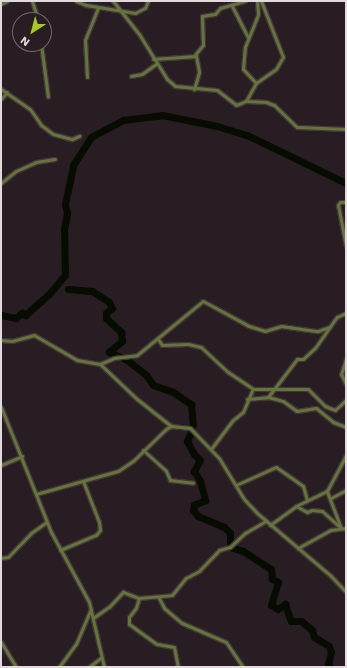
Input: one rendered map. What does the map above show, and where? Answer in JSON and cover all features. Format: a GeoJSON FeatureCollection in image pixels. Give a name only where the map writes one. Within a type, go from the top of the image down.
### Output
{"type":"FeatureCollection","features":[{"type":"Feature","properties":{"kind":"street"},"geometry":{"type":"LineString","coordinates":[[1,4],[7,1]]}},
{"type":"Feature","properties":{"kind":"street"},"geometry":{"type":"LineString","coordinates":[[32,1],[35,12]]}},
{"type":"Feature","properties":{"kind":"street"},"geometry":{"type":"LineString","coordinates":[[76,1],[98,8],[140,12],[147,6],[148,1]]}},
{"type":"Feature","properties":{"kind":"street"},"geometry":{"type":"LineString","coordinates":[[113,1],[139,34],[156,64],[171,84],[180,88],[217,90],[236,105],[246,102],[266,102],[274,104],[297,128],[346,129]]}},
{"type":"Feature","properties":{"kind":"street"},"geometry":{"type":"LineString","coordinates":[[194,56],[203,45],[202,16],[245,1]]}},
{"type":"Feature","properties":{"kind":"street"},"geometry":{"type":"LineString","coordinates":[[256,1],[258,14],[245,47],[244,72],[256,83]]}},
{"type":"Feature","properties":{"kind":"street"},"geometry":{"type":"LineString","coordinates":[[246,102],[256,83],[276,69],[283,57],[261,1]]}},
{"type":"Feature","properties":{"kind":"street"},"geometry":{"type":"LineString","coordinates":[[232,6],[248,38]]}},
{"type":"Feature","properties":{"kind":"street"},"geometry":{"type":"LineString","coordinates":[[87,77],[85,40],[98,8]]}},
{"type":"Feature","properties":{"kind":"street"},"geometry":{"type":"LineString","coordinates":[[42,52],[48,97]]}},
{"type":"Feature","properties":{"kind":"street"},"geometry":{"type":"LineString","coordinates":[[153,59],[194,56],[198,58],[199,72],[194,89]]}},
{"type":"Feature","properties":{"kind":"street"},"geometry":{"type":"LineString","coordinates":[[131,76],[142,74],[156,64]]}},
{"type":"Feature","properties":{"kind":"street"},"geometry":{"type":"LineString","coordinates":[[1,89],[30,109],[41,124],[53,134],[74,139],[79,136]]}},
{"type":"Feature","properties":{"kind":"street"},"geometry":{"type":"LineString","coordinates":[[1,99],[7,92]]}},
{"type":"Feature","properties":{"kind":"street"},"geometry":{"type":"LineString","coordinates":[[1,183],[16,171],[36,162],[55,159]]}},
{"type":"Feature","properties":{"kind":"street"},"geometry":{"type":"LineString","coordinates":[[346,202],[340,202],[338,205],[346,246]]}},
{"type":"Feature","properties":{"kind":"street"},"geometry":{"type":"LineString","coordinates":[[1,340],[12,341],[34,335],[77,360],[100,364],[118,357],[137,355],[203,301],[249,326],[265,331],[281,326],[314,331],[329,327]]}},
{"type":"Feature","properties":{"kind":"street"},"geometry":{"type":"LineString","coordinates":[[268,397],[297,359],[303,359],[315,348],[329,327],[337,318],[346,313]]}},
{"type":"Feature","properties":{"kind":"street"},"geometry":{"type":"LineString","coordinates":[[158,339],[162,345],[188,344],[201,347],[228,372],[254,389],[308,389],[325,406],[335,410],[346,400]]}},
{"type":"Feature","properties":{"kind":"street"},"geometry":{"type":"LineString","coordinates":[[346,359],[341,374],[346,384]]}},
{"type":"Feature","properties":{"kind":"street"},"geometry":{"type":"LineString","coordinates":[[100,364],[136,399],[171,426],[190,428],[211,448],[244,499],[270,525],[298,548],[346,592]]}},
{"type":"Feature","properties":{"kind":"street"},"geometry":{"type":"LineString","coordinates":[[211,448],[233,420],[243,412],[247,399],[254,389]]}},
{"type":"Feature","properties":{"kind":"street"},"geometry":{"type":"LineString","coordinates":[[247,399],[268,397],[283,401],[297,412],[316,408],[333,422],[346,428]]}},
{"type":"Feature","properties":{"kind":"street"},"geometry":{"type":"LineString","coordinates":[[1,407],[22,456],[47,522],[91,609],[104,667]]}},
{"type":"Feature","properties":{"kind":"street"},"geometry":{"type":"LineString","coordinates":[[36,494],[118,471],[133,461],[143,450],[171,426]]}},
{"type":"Feature","properties":{"kind":"street"},"geometry":{"type":"LineString","coordinates":[[143,450],[166,471],[170,480],[193,483]]}},
{"type":"Feature","properties":{"kind":"street"},"geometry":{"type":"LineString","coordinates":[[1,465],[22,456]]}},
{"type":"Feature","properties":{"kind":"street"},"geometry":{"type":"LineString","coordinates":[[270,525],[296,506],[327,492],[346,456]]}},
{"type":"Feature","properties":{"kind":"street"},"geometry":{"type":"LineString","coordinates":[[236,485],[276,467],[302,486],[307,500]]}},
{"type":"Feature","properties":{"kind":"street"},"geometry":{"type":"LineString","coordinates":[[60,550],[96,535],[100,530],[83,480]]}},
{"type":"Feature","properties":{"kind":"street"},"geometry":{"type":"LineString","coordinates":[[331,498],[346,490]]}},
{"type":"Feature","properties":{"kind":"street"},"geometry":{"type":"LineString","coordinates":[[327,492],[331,498],[341,528]]}},
{"type":"Feature","properties":{"kind":"street"},"geometry":{"type":"LineString","coordinates":[[296,506],[307,512],[312,510],[322,511],[341,528]]}},
{"type":"Feature","properties":{"kind":"street"},"geometry":{"type":"LineString","coordinates":[[93,618],[109,607],[123,592],[139,598],[159,598],[172,596],[186,578],[199,571],[219,550],[230,547],[245,533],[266,521]]}},
{"type":"Feature","properties":{"kind":"street"},"geometry":{"type":"LineString","coordinates":[[1,558],[8,557],[26,537],[47,522]]}},
{"type":"Feature","properties":{"kind":"street"},"geometry":{"type":"LineString","coordinates":[[298,548],[331,530],[346,528]]}},
{"type":"Feature","properties":{"kind":"street"},"geometry":{"type":"LineString","coordinates":[[139,598],[136,608],[129,617],[129,624],[156,644],[174,647],[178,667]]}},
{"type":"Feature","properties":{"kind":"street"},"geometry":{"type":"LineString","coordinates":[[159,598],[164,608],[182,623],[226,642],[243,667]]}},
{"type":"Feature","properties":{"kind":"street"},"geometry":{"type":"LineString","coordinates":[[59,667],[76,644],[91,609]]}},
{"type":"Feature","properties":{"kind":"street"},"geometry":{"type":"LineString","coordinates":[[1,642],[16,667]]}},
{"type":"Feature","properties":{"kind":"street"},"geometry":{"type":"LineString","coordinates":[[89,667],[102,657]]}},
{"type":"Feature","properties":{"kind":"waterway"},"geometry":{"type":"LineString","coordinates":[[1,315],[16,318],[22,313],[25,315],[49,294],[65,275],[64,229],[67,213],[65,204],[73,165],[91,137],[123,120],[162,115],[217,126],[247,135],[346,183]]}},
{"type":"Feature","properties":{"kind":"waterway"},"geometry":{"type":"LineString","coordinates":[[68,289],[92,291],[109,302],[112,308],[106,313],[106,318],[121,332],[122,341],[109,352],[127,360],[146,375],[153,385],[173,392],[191,404],[193,425]]}},
{"type":"Feature","properties":{"kind":"waterway"},"geometry":{"type":"LineString","coordinates":[[191,432],[187,441],[194,454],[200,460],[194,471],[200,481],[205,500],[194,505],[193,510],[198,516],[224,527],[230,533],[230,547],[243,551],[271,569],[272,579],[278,582],[271,605],[278,609],[285,604],[291,621],[301,621],[312,630],[314,637],[329,646],[331,652],[328,664],[330,667]]}}]}
